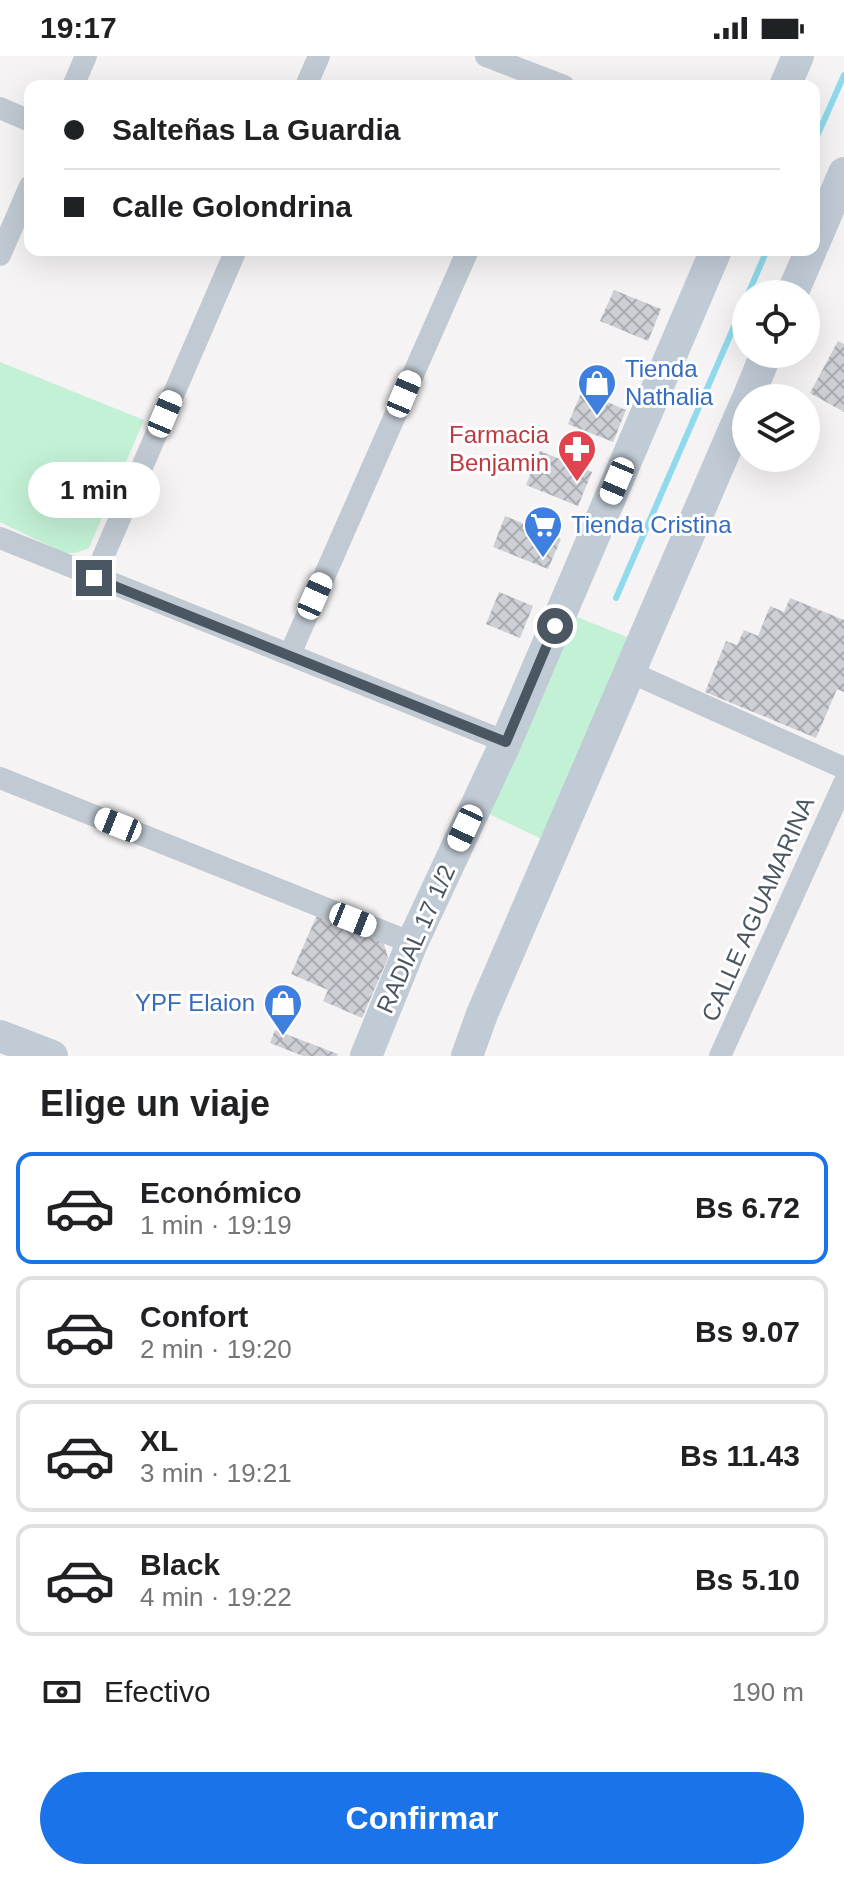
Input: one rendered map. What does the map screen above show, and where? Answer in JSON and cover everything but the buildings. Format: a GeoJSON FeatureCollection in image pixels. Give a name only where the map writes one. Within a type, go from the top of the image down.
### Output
{"type":"FeatureCollection","features":[{"type":"Feature","properties":{"kind":"main road"},"geometry":{"type":"LineString","coordinates":[[788,80],[798,56]]}},
{"type":"Feature","properties":{"kind":"main road"},"geometry":{"type":"LineString","coordinates":[[820,229],[844,173]]}},
{"type":"Feature","properties":{"kind":"main road","name":"RADIAL 17 1/2"},"geometry":{"type":"LineString","coordinates":[[366,1056],[412,943],[506,742],[713,256]]}},
{"type":"Feature","properties":{"kind":"main road"},"geometry":{"type":"LineString","coordinates":[[798,280],[808,256]]}},
{"type":"Feature","properties":{"kind":"main road"},"geometry":{"type":"LineString","coordinates":[[467,1056],[482,1014],[732,435]]}},
{"type":"Feature","properties":{"kind":"main road"},"geometry":{"type":"LineString","coordinates":[[0,1036],[52,1056]]}},
{"type":"Feature","properties":{"kind":"street"},"geometry":{"type":"LineString","coordinates":[[76,80],[86,56]]}},
{"type":"Feature","properties":{"kind":"street"},"geometry":{"type":"LineString","coordinates":[[309,80],[319,56]]}},
{"type":"Feature","properties":{"kind":"street"},"geometry":{"type":"LineString","coordinates":[[486,56],[542,80]]}},
{"type":"Feature","properties":{"kind":"street"},"geometry":{"type":"LineString","coordinates":[[0,108],[24,118]]}},
{"type":"Feature","properties":{"kind":"street"},"geometry":{"type":"LineString","coordinates":[[0,255],[24,200]]}},
{"type":"Feature","properties":{"kind":"street"},"geometry":{"type":"LineString","coordinates":[[94,578],[233,256]]}},
{"type":"Feature","properties":{"kind":"street"},"geometry":{"type":"LineString","coordinates":[[290,654],[465,256]]}},
{"type":"Feature","properties":{"kind":"street"},"geometry":{"type":"LineString","coordinates":[[0,538],[506,742]]}},
{"type":"Feature","properties":{"kind":"street"},"geometry":{"type":"LineString","coordinates":[[630,672],[844,768]]}},
{"type":"Feature","properties":{"kind":"street"},"geometry":{"type":"LineString","coordinates":[[0,778],[412,943]]}},
{"type":"Feature","properties":{"kind":"street","name":"CALLE AGUAMARINA"},"geometry":{"type":"LineString","coordinates":[[720,1056],[844,783]]}},
{"type":"Feature","properties":{"kind":"green space"},"geometry":{"type":"Polygon","coordinates":[[[0,362],[144,420],[89,548],[64,553],[0,522],[0,362]]]}},
{"type":"Feature","properties":{"kind":"green space"},"geometry":{"type":"Polygon","coordinates":[[[572,615],[632,639],[544,840],[487,813],[572,615]]]}},
{"type":"Feature","properties":{"kind":"waterway"},"geometry":{"type":"LineString","coordinates":[[820,129],[844,75]]}},
{"type":"Feature","properties":{"kind":"waterway"},"geometry":{"type":"LineString","coordinates":[[754,280],[764,256]]}},
{"type":"Feature","properties":{"kind":"waterway"},"geometry":{"type":"LineString","coordinates":[[616,598],[732,331]]}},
{"type":"Feature","properties":{"kind":"place","name":"Tienda Nathalia"},"geometry":{"type":"Point","coordinates":[597,417]}},
{"type":"Feature","properties":{"kind":"place","name":"Farmacia Benjamin"},"geometry":{"type":"Point","coordinates":[577,483]}},
{"type":"Feature","properties":{"kind":"place","name":"Tienda Cristina"},"geometry":{"type":"Point","coordinates":[543,559]}},
{"type":"Feature","properties":{"kind":"place","name":"YPF Elaion"},"geometry":{"type":"Point","coordinates":[283,1037]}},
{"type":"Feature","properties":{"kind":"route"},"geometry":{"type":"LineString","coordinates":[[94,578],[506,742],[555,626]]}}]}
